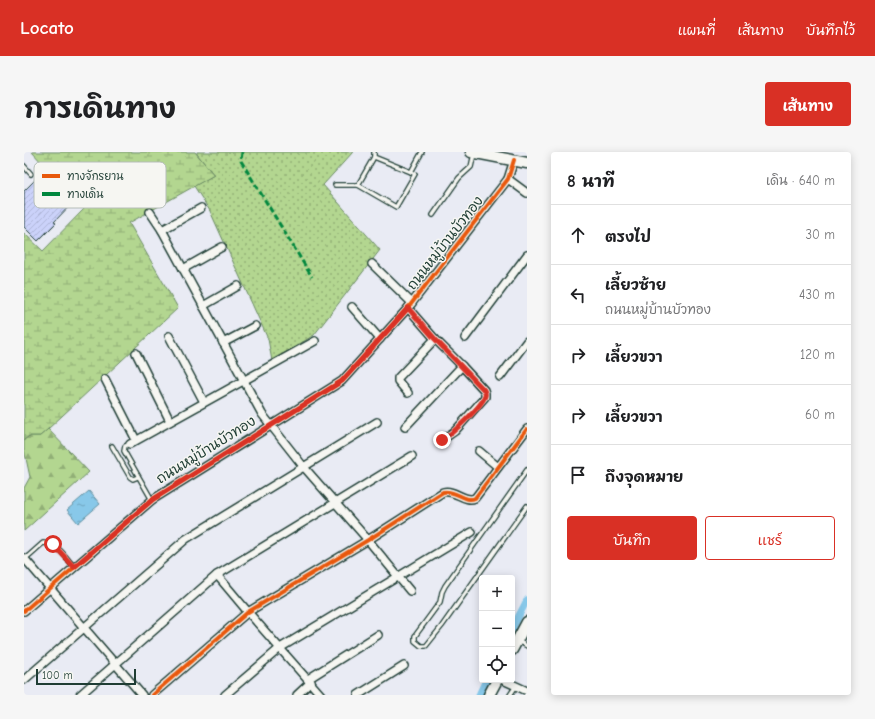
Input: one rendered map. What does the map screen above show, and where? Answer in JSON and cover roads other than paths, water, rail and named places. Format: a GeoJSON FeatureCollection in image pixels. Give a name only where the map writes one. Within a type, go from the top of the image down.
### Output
{"type":"FeatureCollection","features":[{"type":"Feature","properties":{"kind":"main road"},"geometry":{"type":"LineString","coordinates":[[473,152],[527,163]]}},
{"type":"Feature","properties":{"kind":"main road"},"geometry":{"type":"LineString","coordinates":[[514,647],[527,622]]}},
{"type":"Feature","properties":{"kind":"main road"},"geometry":{"type":"LineString","coordinates":[[489,695],[495,683]]}},
{"type":"Feature","properties":{"kind":"street","name":"ถนนหมู่บ้านบัวทอง"},"geometry":{"type":"LineString","coordinates":[[24,611],[152,500],[342,381],[410,305],[508,179],[514,160]]}},
{"type":"Feature","properties":{"kind":"street"},"geometry":{"type":"LineString","coordinates":[[508,179],[527,193]]}},
{"type":"Feature","properties":{"kind":"street"},"geometry":{"type":"LineString","coordinates":[[162,230],[201,208]]}},
{"type":"Feature","properties":{"kind":"street"},"geometry":{"type":"LineString","coordinates":[[150,212],[162,230],[262,414],[303,466],[368,540],[410,591]]}},
{"type":"Feature","properties":{"kind":"street"},"geometry":{"type":"LineString","coordinates":[[183,269],[222,247]]}},
{"type":"Feature","properties":{"kind":"street"},"geometry":{"type":"LineString","coordinates":[[465,338],[527,255]]}},
{"type":"Feature","properties":{"kind":"street"},"geometry":{"type":"LineString","coordinates":[[372,264],[410,305],[435,339],[484,390],[484,397],[455,431],[442,440]]}},
{"type":"Feature","properties":{"kind":"street"},"geometry":{"type":"LineString","coordinates":[[203,306],[238,286]]}},
{"type":"Feature","properties":{"kind":"street"},"geometry":{"type":"LineString","coordinates":[[352,307],[380,339]]}},
{"type":"Feature","properties":{"kind":"street"},"geometry":{"type":"LineString","coordinates":[[223,343],[255,326]]}},
{"type":"Feature","properties":{"kind":"street"},"geometry":{"type":"LineString","coordinates":[[169,336],[204,402]]}},
{"type":"Feature","properties":{"kind":"street"},"geometry":{"type":"LineString","coordinates":[[408,393],[398,381],[398,378],[435,339]]}},
{"type":"Feature","properties":{"kind":"street"},"geometry":{"type":"LineString","coordinates":[[105,379],[133,442],[315,341]]}},
{"type":"Feature","properties":{"kind":"street"},"geometry":{"type":"LineString","coordinates":[[500,377],[527,341]]}},
{"type":"Feature","properties":{"kind":"street"},"geometry":{"type":"LineString","coordinates":[[136,353],[170,421]]}},
{"type":"Feature","properties":{"kind":"street"},"geometry":{"type":"LineString","coordinates":[[405,427],[462,366]]}},
{"type":"Feature","properties":{"kind":"street"},"geometry":{"type":"LineString","coordinates":[[24,680],[186,539],[377,422]]}},
{"type":"Feature","properties":{"kind":"street"},"geometry":{"type":"LineString","coordinates":[[152,695],[248,612],[368,540],[443,492],[450,492],[467,499],[473,499],[527,429]]}},
{"type":"Feature","properties":{"kind":"street"},"geometry":{"type":"LineString","coordinates":[[479,451],[498,467]]}},
{"type":"Feature","properties":{"kind":"street"},"geometry":{"type":"LineString","coordinates":[[80,695],[217,575],[412,456]]}},
{"type":"Feature","properties":{"kind":"street"},"geometry":{"type":"LineString","coordinates":[[225,695],[280,648],[472,532]]}},
{"type":"Feature","properties":{"kind":"street"},"geometry":{"type":"LineString","coordinates":[[24,559],[142,695]]}},
{"type":"Feature","properties":{"kind":"street"},"geometry":{"type":"LineString","coordinates":[[217,575],[321,695]]}},
{"type":"Feature","properties":{"kind":"street"},"geometry":{"type":"LineString","coordinates":[[297,695],[310,681],[378,635]]}},
{"type":"Feature","properties":{"kind":"street"},"geometry":{"type":"LineString","coordinates":[[358,695],[404,666]]}},
{"type":"Feature","properties":{"kind":"street"},"geometry":{"type":"LineString","coordinates":[[510,683],[527,691]]}},
{"type":"Feature","properties":{"kind":"lane"},"geometry":{"type":"LineString","coordinates":[[358,185],[374,157],[374,152]]}},
{"type":"Feature","properties":{"kind":"lane"},"geometry":{"type":"LineString","coordinates":[[411,172],[422,152]]}},
{"type":"Feature","properties":{"kind":"lane"},"geometry":{"type":"LineString","coordinates":[[433,215],[459,178],[471,167],[473,152]]}},
{"type":"Feature","properties":{"kind":"lane"},"geometry":{"type":"LineString","coordinates":[[336,185],[358,185],[396,206],[415,174],[374,157]]}},
{"type":"Feature","properties":{"kind":"lane"},"geometry":{"type":"LineString","coordinates":[[24,166],[31,174]]}},
{"type":"Feature","properties":{"kind":"lane"},"geometry":{"type":"LineString","coordinates":[[133,442],[125,446],[124,451],[152,500]]}},
{"type":"Feature","properties":{"kind":"lane"},"geometry":{"type":"LineString","coordinates":[[112,446],[132,478],[138,477]]}},
{"type":"Feature","properties":{"kind":"lane"},"geometry":{"type":"LineString","coordinates":[[527,470],[445,586],[440,602],[415,636],[415,641],[421,646],[426,646],[442,626],[527,506]]}},
{"type":"Feature","properties":{"kind":"lane"},"geometry":{"type":"LineString","coordinates":[[24,559],[43,543],[51,544],[57,548],[74,567]]}},
{"type":"Feature","properties":{"kind":"lane"},"geometry":{"type":"LineString","coordinates":[[517,640],[527,646]]}},
{"type":"Feature","properties":{"kind":"lane"},"geometry":{"type":"LineString","coordinates":[[510,695],[516,686]]}},
{"type":"Feature","properties":{"kind":"water"},"geometry":{"type":"Polygon","coordinates":[[[89,491],[100,504],[78,523],[67,510],[89,491]]]}},
{"type":"Feature","properties":{"kind":"waterway"},"geometry":{"type":"LineString","coordinates":[[515,623],[527,600]]}},
{"type":"Feature","properties":{"kind":"waterway"},"geometry":{"type":"LineString","coordinates":[[479,695],[485,683]]}}]}
